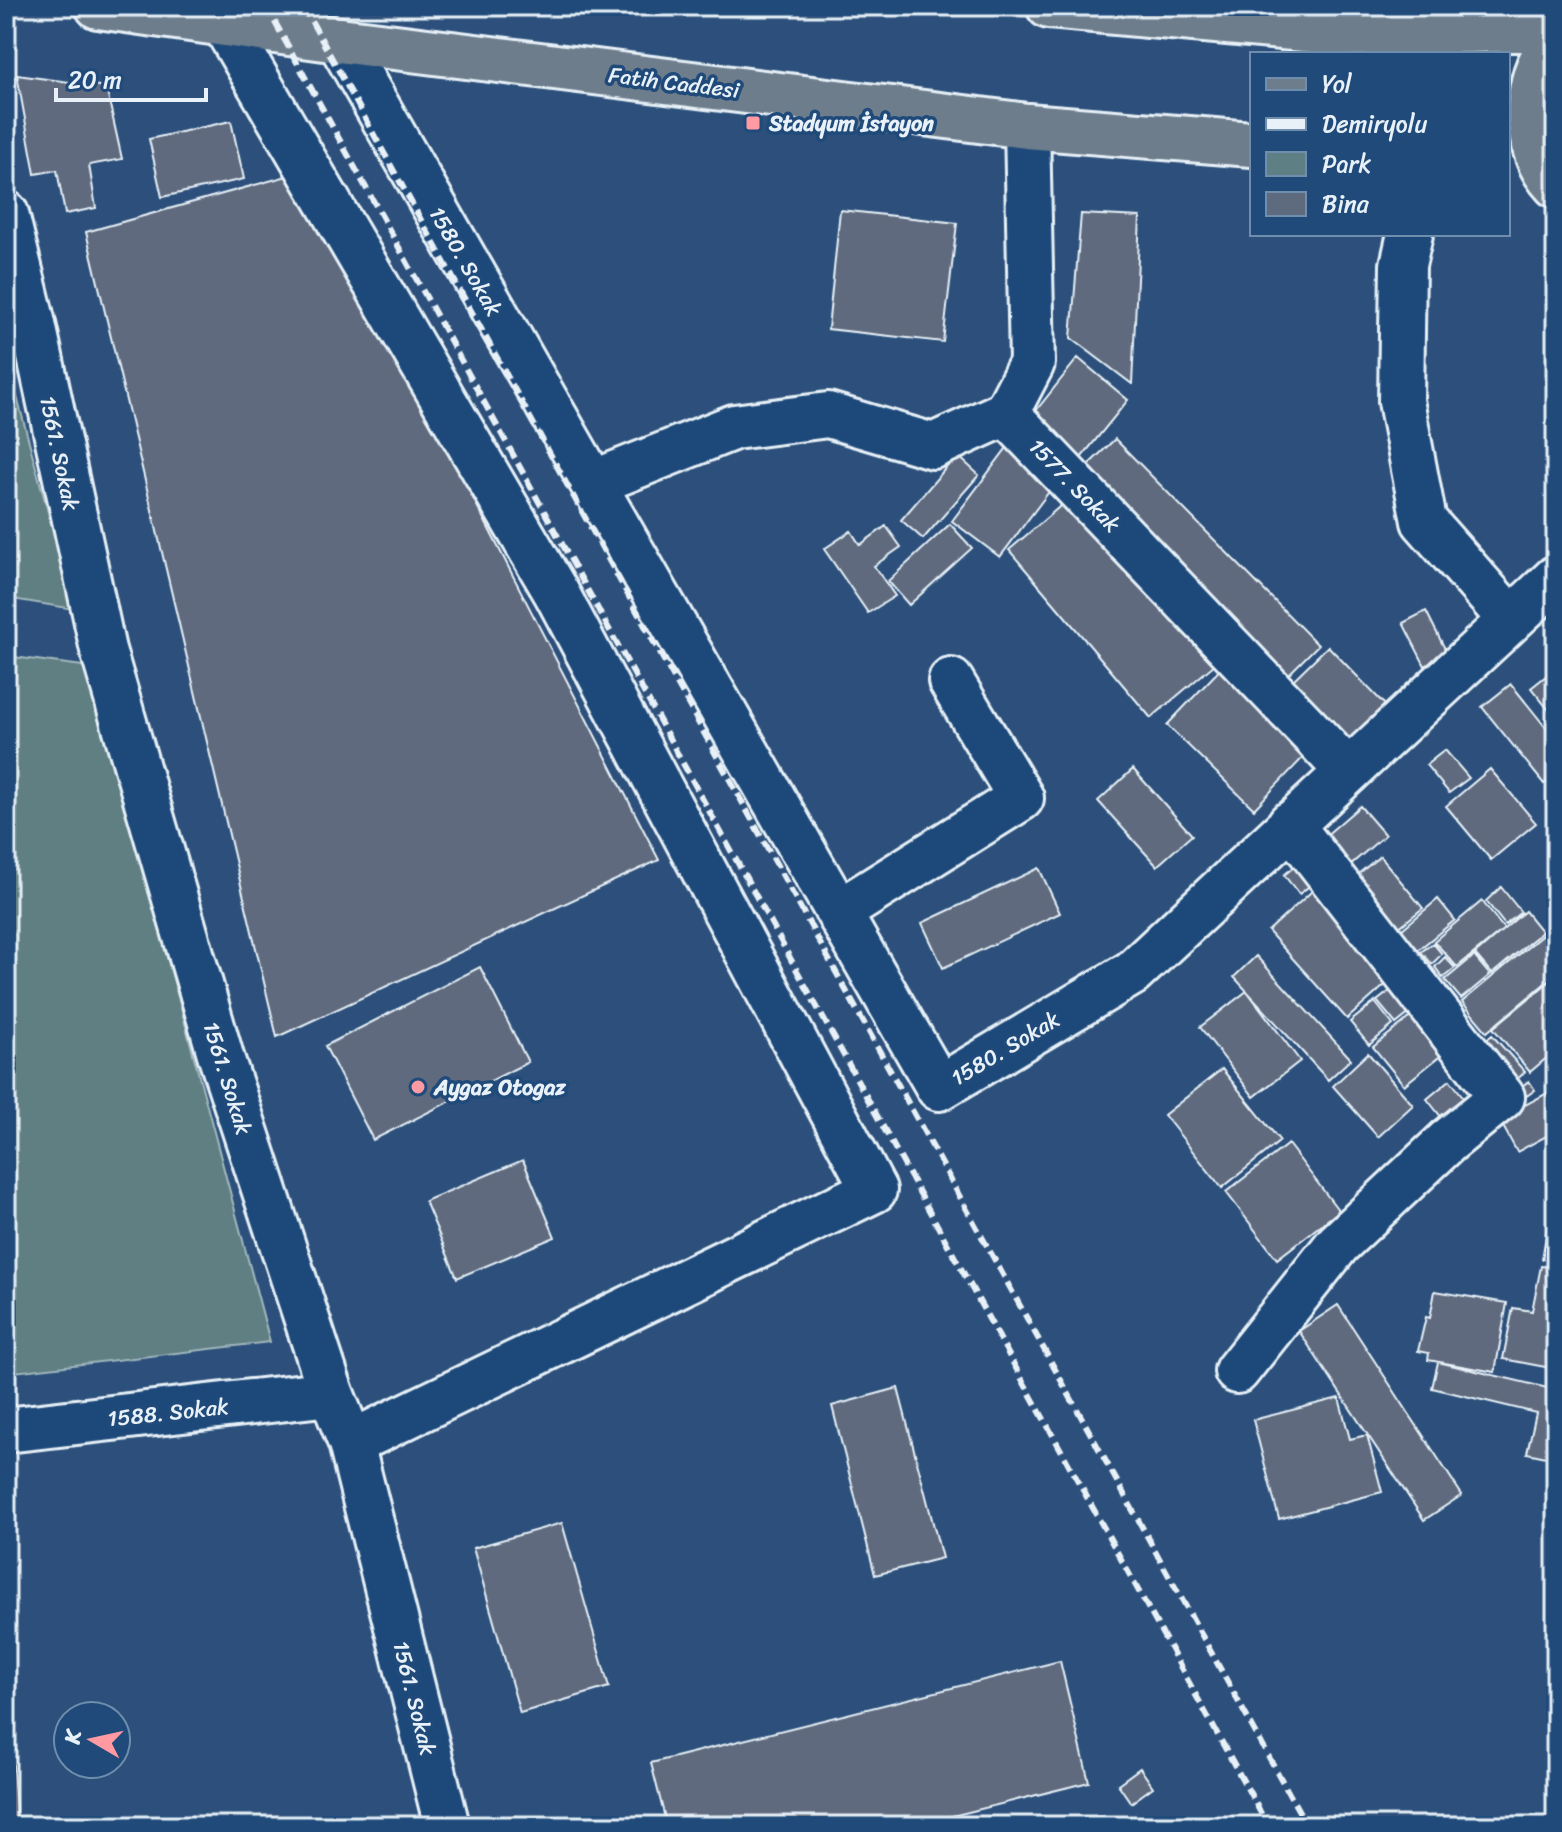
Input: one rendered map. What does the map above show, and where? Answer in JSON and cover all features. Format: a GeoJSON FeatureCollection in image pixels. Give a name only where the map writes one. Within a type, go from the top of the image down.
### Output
{"type":"FeatureCollection","features":[{"type":"Feature","properties":{"kind":"main road","name":"Fatih Caddesi"},"geometry":{"type":"LineString","coordinates":[[98,6],[339,40],[1027,126],[1250,144]]}},
{"type":"Feature","properties":{"kind":"main road"},"geometry":{"type":"LineString","coordinates":[[1049,6],[1347,33],[1556,28]]}},
{"type":"Feature","properties":{"kind":"main road"},"geometry":{"type":"LineString","coordinates":[[1542,181],[1533,141],[1530,100],[1541,61],[1556,39]]}},
{"type":"Feature","properties":{"kind":"street"},"geometry":{"type":"LineString","coordinates":[[223,22],[557,594],[874,1190],[351,1443]]}},
{"type":"Feature","properties":{"kind":"street","name":"1580. Sokak"},"geometry":{"type":"LineString","coordinates":[[339,40],[939,1088],[1132,973],[1556,578]]}},
{"type":"Feature","properties":{"kind":"street"},"geometry":{"type":"LineString","coordinates":[[593,483],[734,427],[828,415],[933,446],[1006,413],[1032,363],[1027,126]]}},
{"type":"Feature","properties":{"kind":"street","name":"1561. Sokak"},"geometry":{"type":"LineString","coordinates":[[6,214],[20,312],[103,650],[221,1057],[331,1393],[351,1443],[447,1826]]}},
{"type":"Feature","properties":{"kind":"street"},"geometry":{"type":"LineString","coordinates":[[1410,236],[1403,265],[1401,401],[1424,521],[1511,620]]}},
{"type":"Feature","properties":{"kind":"street","name":"1577. Sokak"},"geometry":{"type":"LineString","coordinates":[[1006,413],[1347,770]]}},
{"type":"Feature","properties":{"kind":"street"},"geometry":{"type":"LineString","coordinates":[[839,912],[1021,798],[951,681]]}},
{"type":"Feature","properties":{"kind":"street"},"geometry":{"type":"LineString","coordinates":[[1237,1371],[1338,1244],[1448,1141],[1502,1097],[1290,824]]}},
{"type":"Feature","properties":{"kind":"street","name":"1588. Sokak"},"geometry":{"type":"LineString","coordinates":[[6,1430],[331,1393]]}},
{"type":"Feature","properties":{"kind":"green space"},"geometry":{"type":"Polygon","coordinates":[[[6,356],[74,609],[6,598],[6,356]]]}},
{"type":"Feature","properties":{"kind":"green space"},"geometry":{"type":"Polygon","coordinates":[[[6,656],[90,667],[270,1342],[6,1373],[6,656]]]}},
{"type":"Feature","properties":{"kind":"building"},"geometry":{"type":"Polygon","coordinates":[[[17,75],[106,87],[122,159],[89,165],[96,208],[65,214],[57,170],[35,174],[17,75]]]}},
{"type":"Feature","properties":{"kind":"building"},"geometry":{"type":"Polygon","coordinates":[[[231,121],[244,179],[162,197],[149,139],[231,121]]]}},
{"type":"Feature","properties":{"kind":"building"},"geometry":{"type":"Polygon","coordinates":[[[305,171],[659,860],[277,1037],[86,232],[305,171]]]}},
{"type":"Feature","properties":{"kind":"building"},"geometry":{"type":"Polygon","coordinates":[[[840,210],[957,223],[943,342],[828,329],[840,210]]]}},
{"type":"Feature","properties":{"kind":"building"},"geometry":{"type":"Polygon","coordinates":[[[1081,214],[1140,217],[1132,384],[1071,338],[1081,214]]]}},
{"type":"Feature","properties":{"kind":"building"},"geometry":{"type":"Polygon","coordinates":[[[1078,358],[1128,400],[1077,463],[1027,422],[1078,358]]]}},
{"type":"Feature","properties":{"kind":"building"},"geometry":{"type":"Polygon","coordinates":[[[1115,439],[1318,645],[1287,676],[1084,469],[1115,439]]]}},
{"type":"Feature","properties":{"kind":"building"},"geometry":{"type":"Polygon","coordinates":[[[1012,441],[1060,477],[1000,557],[952,521],[1012,441]]]}},
{"type":"Feature","properties":{"kind":"building"},"geometry":{"type":"Polygon","coordinates":[[[957,455],[979,475],[923,539],[901,520],[957,455]]]}},
{"type":"Feature","properties":{"kind":"building"},"geometry":{"type":"Polygon","coordinates":[[[1072,496],[1215,664],[1151,718],[1009,550],[1072,496]]]}},
{"type":"Feature","properties":{"kind":"building"},"geometry":{"type":"Polygon","coordinates":[[[950,524],[972,548],[909,605],[888,581],[950,524]]]}},
{"type":"Feature","properties":{"kind":"building"},"geometry":{"type":"Polygon","coordinates":[[[886,526],[901,547],[874,566],[895,596],[868,613],[824,549],[851,531],[860,545],[886,526]]]}},
{"type":"Feature","properties":{"kind":"building"},"geometry":{"type":"Polygon","coordinates":[[[1426,611],[1448,655],[1425,666],[1403,623],[1426,611]]]}},
{"type":"Feature","properties":{"kind":"building"},"geometry":{"type":"Polygon","coordinates":[[[1328,646],[1385,705],[1348,740],[1292,681],[1328,646]]]}},
{"type":"Feature","properties":{"kind":"building"},"geometry":{"type":"Polygon","coordinates":[[[1228,661],[1315,745],[1254,809],[1167,725],[1228,661]]]}},
{"type":"Feature","properties":{"kind":"building"},"geometry":{"type":"Polygon","coordinates":[[[1556,668],[1556,719],[1531,688],[1556,668]]]}},
{"type":"Feature","properties":{"kind":"building"},"geometry":{"type":"Polygon","coordinates":[[[1511,684],[1556,740],[1556,775],[1544,784],[1482,707],[1511,684]]]}},
{"type":"Feature","properties":{"kind":"building"},"geometry":{"type":"Polygon","coordinates":[[[1445,750],[1469,778],[1449,793],[1426,765],[1445,750]]]}},
{"type":"Feature","properties":{"kind":"building"},"geometry":{"type":"Polygon","coordinates":[[[1133,769],[1192,835],[1157,866],[1098,801],[1133,769]]]}},
{"type":"Feature","properties":{"kind":"building"},"geometry":{"type":"Polygon","coordinates":[[[1490,769],[1536,823],[1491,860],[1446,806],[1490,769]]]}},
{"type":"Feature","properties":{"kind":"building"},"geometry":{"type":"Polygon","coordinates":[[[1360,806],[1385,835],[1349,866],[1324,837],[1360,806]]]}},
{"type":"Feature","properties":{"kind":"building"},"geometry":{"type":"Polygon","coordinates":[[[1309,855],[1325,874],[1299,894],[1284,875],[1309,855]]]}},
{"type":"Feature","properties":{"kind":"building"},"geometry":{"type":"Polygon","coordinates":[[[1380,856],[1423,908],[1398,928],[1356,876],[1380,856]]]}},
{"type":"Feature","properties":{"kind":"building"},"geometry":{"type":"Polygon","coordinates":[[[1039,868],[1060,913],[943,968],[922,923],[1039,868]]]}},
{"type":"Feature","properties":{"kind":"building"},"geometry":{"type":"Polygon","coordinates":[[[1321,883],[1401,971],[1347,1019],[1268,931],[1321,883]]]}},
{"type":"Feature","properties":{"kind":"building"},"geometry":{"type":"Polygon","coordinates":[[[1501,887],[1521,912],[1505,925],[1486,901],[1501,887]]]}},
{"type":"Feature","properties":{"kind":"building"},"geometry":{"type":"Polygon","coordinates":[[[1438,899],[1455,920],[1418,950],[1401,930],[1438,899]]]}},
{"type":"Feature","properties":{"kind":"building"},"geometry":{"type":"Polygon","coordinates":[[[1482,901],[1504,929],[1457,967],[1434,941],[1482,901]]]}},
{"type":"Feature","properties":{"kind":"building"},"geometry":{"type":"Polygon","coordinates":[[[1525,911],[1542,932],[1492,974],[1475,954],[1525,911]]]}},
{"type":"Feature","properties":{"kind":"building"},"geometry":{"type":"Polygon","coordinates":[[[1546,932],[1556,944],[1556,974],[1487,1032],[1462,1002],[1546,932]]]}},
{"type":"Feature","properties":{"kind":"building"},"geometry":{"type":"Polygon","coordinates":[[[1433,943],[1442,954],[1432,964],[1421,952],[1433,943]]]}},
{"type":"Feature","properties":{"kind":"building"},"geometry":{"type":"Polygon","coordinates":[[[1256,956],[1351,1059],[1328,1080],[1234,977],[1256,956]]]}},
{"type":"Feature","properties":{"kind":"building"},"geometry":{"type":"Polygon","coordinates":[[[1474,956],[1490,975],[1461,999],[1445,980],[1474,956]]]}},
{"type":"Feature","properties":{"kind":"building"},"geometry":{"type":"Polygon","coordinates":[[[1445,957],[1455,968],[1443,978],[1435,967],[1445,957]]]}},
{"type":"Feature","properties":{"kind":"building"},"geometry":{"type":"Polygon","coordinates":[[[480,967],[528,1062],[373,1140],[325,1046],[480,967]]]}},
{"type":"Feature","properties":{"kind":"building"},"geometry":{"type":"Polygon","coordinates":[[[1556,976],[1556,1050],[1530,1072],[1493,1028],[1556,976]]]}},
{"type":"Feature","properties":{"kind":"building"},"geometry":{"type":"Polygon","coordinates":[[[1403,981],[1421,1004],[1396,1024],[1377,1001],[1403,981]]]}},
{"type":"Feature","properties":{"kind":"building"},"geometry":{"type":"Polygon","coordinates":[[[1247,991],[1300,1061],[1254,1097],[1200,1027],[1247,991]]]}},
{"type":"Feature","properties":{"kind":"building"},"geometry":{"type":"Polygon","coordinates":[[[1375,1002],[1393,1025],[1369,1045],[1350,1022],[1375,1002]]]}},
{"type":"Feature","properties":{"kind":"building"},"geometry":{"type":"Polygon","coordinates":[[[1423,1007],[1454,1045],[1404,1085],[1373,1047],[1423,1007]]]}},
{"type":"Feature","properties":{"kind":"building"},"geometry":{"type":"Polygon","coordinates":[[[1492,1035],[1525,1072],[1512,1084],[1478,1047],[1492,1035]]]}},
{"type":"Feature","properties":{"kind":"building"},"geometry":{"type":"Polygon","coordinates":[[[1368,1053],[1413,1105],[1378,1137],[1333,1086],[1368,1053]]]}},
{"type":"Feature","properties":{"kind":"building"},"geometry":{"type":"Polygon","coordinates":[[[1222,1069],[1280,1141],[1222,1188],[1164,1115],[1222,1069]]]}},
{"type":"Feature","properties":{"kind":"building"},"geometry":{"type":"Polygon","coordinates":[[[1450,1080],[1465,1099],[1442,1118],[1427,1099],[1450,1080]]]}},
{"type":"Feature","properties":{"kind":"building"},"geometry":{"type":"Polygon","coordinates":[[[1529,1081],[1535,1090],[1511,1107],[1505,1098],[1529,1081]]]}},
{"type":"Feature","properties":{"kind":"building"},"geometry":{"type":"Polygon","coordinates":[[[1551,1091],[1556,1100],[1556,1131],[1517,1152],[1499,1119],[1551,1091]]]}},
{"type":"Feature","properties":{"kind":"building"},"geometry":{"type":"Polygon","coordinates":[[[1288,1144],[1339,1211],[1277,1259],[1226,1192],[1288,1144]]]}},
{"type":"Feature","properties":{"kind":"building"},"geometry":{"type":"Polygon","coordinates":[[[523,1160],[555,1237],[457,1278],[425,1201],[523,1160]]]}},
{"type":"Feature","properties":{"kind":"building"},"geometry":{"type":"Polygon","coordinates":[[[1556,1185],[1556,1261],[1542,1259],[1556,1185]]]}},
{"type":"Feature","properties":{"kind":"building"},"geometry":{"type":"Polygon","coordinates":[[[1541,1266],[1556,1268],[1556,1369],[1503,1359],[1513,1308],[1532,1311],[1541,1266]]]}},
{"type":"Feature","properties":{"kind":"building"},"geometry":{"type":"Polygon","coordinates":[[[1435,1291],[1507,1303],[1495,1372],[1428,1360],[1429,1353],[1418,1351],[1426,1317],[1430,1318],[1435,1291]]]}},
{"type":"Feature","properties":{"kind":"building"},"geometry":{"type":"Polygon","coordinates":[[[1338,1305],[1462,1495],[1424,1520],[1299,1331],[1338,1305]]]}},
{"type":"Feature","properties":{"kind":"building"},"geometry":{"type":"Polygon","coordinates":[[[1438,1362],[1556,1390],[1556,1459],[1527,1453],[1536,1413],[1432,1388],[1438,1362]]]}},
{"type":"Feature","properties":{"kind":"building"},"geometry":{"type":"Polygon","coordinates":[[[898,1388],[942,1558],[875,1575],[832,1406],[898,1388]]]}},
{"type":"Feature","properties":{"kind":"building"},"geometry":{"type":"Polygon","coordinates":[[[1339,1398],[1350,1439],[1367,1435],[1382,1492],[1279,1519],[1253,1420],[1339,1398]]]}},
{"type":"Feature","properties":{"kind":"building"},"geometry":{"type":"Polygon","coordinates":[[[562,1523],[609,1687],[520,1713],[473,1548],[562,1523]]]}},
{"type":"Feature","properties":{"kind":"building"},"geometry":{"type":"Polygon","coordinates":[[[6,1657],[17,1826],[6,1826],[6,1657]]]}},
{"type":"Feature","properties":{"kind":"building"},"geometry":{"type":"Polygon","coordinates":[[[1060,1661],[1089,1782],[912,1826],[667,1826],[651,1763],[1060,1661]]]}},
{"type":"Feature","properties":{"kind":"building"},"geometry":{"type":"Polygon","coordinates":[[[1140,1768],[1153,1787],[1131,1803],[1118,1784],[1140,1768]]]}},
{"type":"Feature","properties":{"kind":"railway"},"geometry":{"type":"LineString","coordinates":[[266,6],[1268,1826]]}},
{"type":"Feature","properties":{"kind":"railway"},"geometry":{"type":"LineString","coordinates":[[303,6],[1307,1826]]}},
{"type":"Feature","properties":{"kind":"place","name":"Stadyum İstayon"},"geometry":{"type":"Point","coordinates":[753,123]}},
{"type":"Feature","properties":{"kind":"place","name":"Aygaz Otogaz"},"geometry":{"type":"Point","coordinates":[418,1087]}}]}
